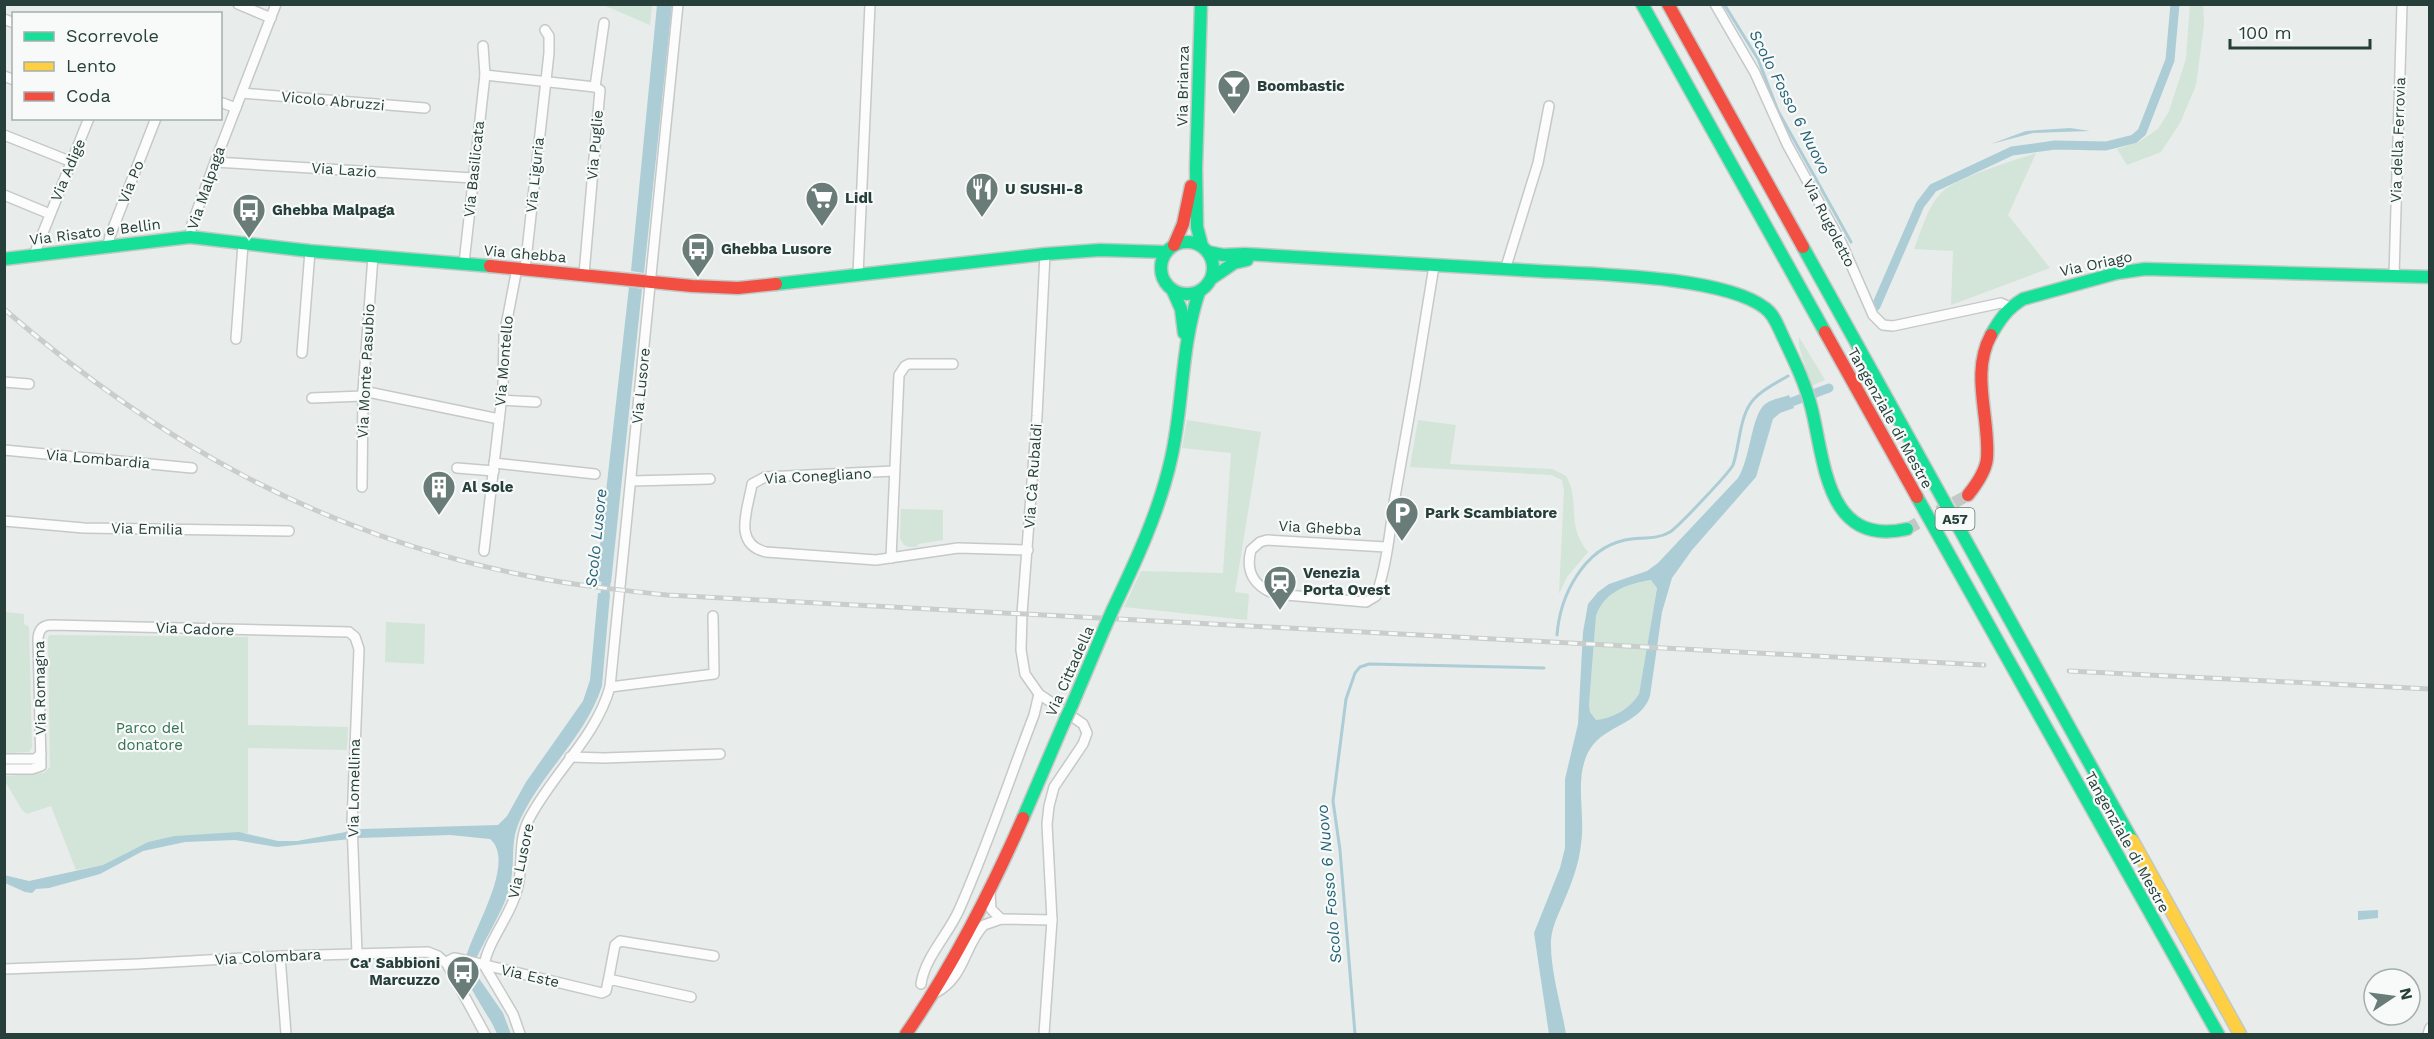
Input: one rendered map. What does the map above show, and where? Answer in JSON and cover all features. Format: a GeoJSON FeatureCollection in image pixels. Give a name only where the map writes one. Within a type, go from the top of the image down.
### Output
{"type":"FeatureCollection","features":[{"type":"Feature","properties":{"kind":"main road","name":"Via Brianza"},"geometry":{"type":"LineString","coordinates":[[1169,248],[1188,205],[1196,168],[1201,4]]}},
{"type":"Feature","properties":{"kind":"main road","name":"Tangenziale di Mestre"},"geometry":{"type":"LineString","coordinates":[[1642,4],[2218,1035]]}},
{"type":"Feature","properties":{"kind":"main road","name":"Tangenziale di Mestre"},"geometry":{"type":"LineString","coordinates":[[1668,4],[2240,1035]]}},
{"type":"Feature","properties":{"kind":"main road","name":"Via Brianza"},"geometry":{"type":"LineString","coordinates":[[1196,168],[1198,178],[1197,236],[1205,249]]}},
{"type":"Feature","properties":{"kind":"main road","name":"Via Ghebba"},"geometry":{"type":"LineString","coordinates":[[189,237],[310,251],[521,268],[692,286],[738,288],[1046,254],[1169,248]]}},
{"type":"Feature","properties":{"kind":"main road","name":"Via Risato e Bellin"},"geometry":{"type":"LineString","coordinates":[[4,259],[189,237]]}},
{"type":"Feature","properties":{"kind":"main road"},"geometry":{"type":"LineString","coordinates":[[1265,257],[1234,263],[1212,278],[1198,292],[1181,294],[1173,291],[1161,274],[1161,262],[1169,248],[1189,242],[1223,255],[1245,254],[1669,282],[1701,286],[1739,296],[1765,309],[1775,321],[1803,380],[1824,465],[1841,509],[1852,520],[1867,528],[1891,532],[1907,529]]}},
{"type":"Feature","properties":{"kind":"main road"},"geometry":{"type":"LineString","coordinates":[[1205,249],[1213,264],[1212,278]]}},
{"type":"Feature","properties":{"kind":"main road","name":"Via Ghebba"},"geometry":{"type":"LineString","coordinates":[[1115,250],[1147,261],[1161,274]]}},
{"type":"Feature","properties":{"kind":"main road","name":"Via Oriago"},"geometry":{"type":"LineString","coordinates":[[2010,307],[2024,299],[2066,286],[2117,273],[2145,269],[2430,277]]}},
{"type":"Feature","properties":{"kind":"main road","name":"Via Cittadella"},"geometry":{"type":"LineString","coordinates":[[1173,291],[1181,309],[1185,346]]}},
{"type":"Feature","properties":{"kind":"main road","name":"Via Cittadella"},"geometry":{"type":"LineString","coordinates":[[906,1035],[935,993],[966,941],[990,892],[1142,547],[1166,478],[1180,406],[1185,346],[1198,292]]}},
{"type":"Feature","properties":{"kind":"main road"},"geometry":{"type":"LineString","coordinates":[[1968,495],[1977,484],[1986,460],[1981,379],[1984,349],[1995,327],[2010,307]]}},
{"type":"Feature","properties":{"kind":"street"},"geometry":{"type":"LineString","coordinates":[[238,4],[271,18]]}},
{"type":"Feature","properties":{"kind":"street","name":"Via Malpaga"},"geometry":{"type":"LineString","coordinates":[[189,237],[215,162],[276,4]]}},
{"type":"Feature","properties":{"kind":"street","name":"Via Lusore"},"geometry":{"type":"LineString","coordinates":[[481,964],[518,890],[521,848],[528,820],[599,717],[610,687],[678,4]]}},
{"type":"Feature","properties":{"kind":"street"},"geometry":{"type":"LineString","coordinates":[[858,275],[870,4]]}},
{"type":"Feature","properties":{"kind":"street","name":"Via Rugoletto"},"geometry":{"type":"LineString","coordinates":[[1715,4],[1755,73],[1787,144],[1842,244],[1873,315],[1883,325],[1893,326],[2001,303],[2010,307]]}},
{"type":"Feature","properties":{"kind":"street","name":"Via della Ferrovia"},"geometry":{"type":"LineString","coordinates":[[2394,276],[2402,4]]}},
{"type":"Feature","properties":{"kind":"street"},"geometry":{"type":"LineString","coordinates":[[595,87],[604,23]]}},
{"type":"Feature","properties":{"kind":"street","name":"Via Liguria"},"geometry":{"type":"LineString","coordinates":[[521,268],[549,36],[545,30]]}},
{"type":"Feature","properties":{"kind":"street"},"geometry":{"type":"LineString","coordinates":[[483,46],[485,75]]}},
{"type":"Feature","properties":{"kind":"street","name":"Via Puglie"},"geometry":{"type":"LineString","coordinates":[[485,75],[595,87],[600,90],[584,274]]}},
{"type":"Feature","properties":{"kind":"street","name":"Via Basilicata"},"geometry":{"type":"LineString","coordinates":[[464,263],[485,75]]}},
{"type":"Feature","properties":{"kind":"street","name":"Vicolo Abruzzi"},"geometry":{"type":"LineString","coordinates":[[242,93],[425,108]]}},
{"type":"Feature","properties":{"kind":"street"},"geometry":{"type":"LineString","coordinates":[[222,103],[236,108]]}},
{"type":"Feature","properties":{"kind":"street"},"geometry":{"type":"LineString","coordinates":[[1505,270],[1538,163],[1549,106]]}},
{"type":"Feature","properties":{"kind":"street","name":"Via Adige"},"geometry":{"type":"LineString","coordinates":[[34,255],[88,120]]}},
{"type":"Feature","properties":{"kind":"street","name":"Via Po"},"geometry":{"type":"LineString","coordinates":[[108,246],[155,120]]}},
{"type":"Feature","properties":{"kind":"street"},"geometry":{"type":"LineString","coordinates":[[4,135],[72,162]]}},
{"type":"Feature","properties":{"kind":"street","name":"Via Lazio"},"geometry":{"type":"LineString","coordinates":[[215,162],[473,178]]}},
{"type":"Feature","properties":{"kind":"street"},"geometry":{"type":"LineString","coordinates":[[4,195],[50,214]]}},
{"type":"Feature","properties":{"kind":"street"},"geometry":{"type":"LineString","coordinates":[[236,339],[243,244]]}},
{"type":"Feature","properties":{"kind":"street"},"geometry":{"type":"LineString","coordinates":[[302,353],[310,251]]}},
{"type":"Feature","properties":{"kind":"street","name":"Via Cà Rubaldi"},"geometry":{"type":"LineString","coordinates":[[1044,1035],[1052,920],[1047,824],[1049,806],[1054,787],[1083,744],[1087,732],[1083,724],[1039,694],[1025,674],[1022,650],[1022,615],[1046,254]]}},
{"type":"Feature","properties":{"kind":"street","name":"Via Monte Pasubio"},"geometry":{"type":"LineString","coordinates":[[362,487],[363,394],[373,256]]}},
{"type":"Feature","properties":{"kind":"street","name":"Via Ghebba"},"geometry":{"type":"LineString","coordinates":[[1386,550],[1267,540],[1260,542],[1251,550],[1249,566],[1254,581],[1266,591],[1275,594],[1366,602],[1376,596],[1386,550],[1434,266]]}},
{"type":"Feature","properties":{"kind":"street","name":"Via Montello"},"geometry":{"type":"LineString","coordinates":[[484,551],[501,400],[504,336],[521,268]]}},
{"type":"Feature","properties":{"kind":"street","name":"Via Conegliano"},"geometry":{"type":"LineString","coordinates":[[953,364],[909,364],[899,375],[894,471],[760,478],[752,484],[745,531],[752,547],[766,552],[876,560],[957,548],[1028,550]]}},
{"type":"Feature","properties":{"kind":"street"},"geometry":{"type":"LineString","coordinates":[[4,382],[29,384]]}},
{"type":"Feature","properties":{"kind":"street","name":"Via Montello"},"geometry":{"type":"LineString","coordinates":[[312,398],[363,394],[499,419]]}},
{"type":"Feature","properties":{"kind":"street"},"geometry":{"type":"LineString","coordinates":[[501,400],[536,402]]}},
{"type":"Feature","properties":{"kind":"street","name":"Via Lombardia"},"geometry":{"type":"LineString","coordinates":[[4,450],[192,468]]}},
{"type":"Feature","properties":{"kind":"street"},"geometry":{"type":"LineString","coordinates":[[457,468],[494,467],[596,474]]}},
{"type":"Feature","properties":{"kind":"street"},"geometry":{"type":"LineString","coordinates":[[891,558],[894,471]]}},
{"type":"Feature","properties":{"kind":"street"},"geometry":{"type":"LineString","coordinates":[[631,481],[710,479]]}},
{"type":"Feature","properties":{"kind":"street","name":"Via Emilia"},"geometry":{"type":"LineString","coordinates":[[4,521],[84,528],[290,531]]}},
{"type":"Feature","properties":{"kind":"street"},"geometry":{"type":"LineString","coordinates":[[610,687],[714,674],[713,616]]}},
{"type":"Feature","properties":{"kind":"street","name":"Via Cadore"},"geometry":{"type":"LineString","coordinates":[[46,625],[343,632]]}},
{"type":"Feature","properties":{"kind":"street","name":"Via Romagna"},"geometry":{"type":"LineString","coordinates":[[4,769],[41,766],[38,638],[40,631],[46,625]]}},
{"type":"Feature","properties":{"kind":"street","name":"Via Lomellina"},"geometry":{"type":"LineString","coordinates":[[343,632],[350,632],[355,637],[359,649],[352,824],[357,953]]}},
{"type":"Feature","properties":{"kind":"street"},"geometry":{"type":"LineString","coordinates":[[921,984],[924,969],[953,923],[966,894],[1034,715],[1039,694]]}},
{"type":"Feature","properties":{"kind":"street","name":"Via Romagna"},"geometry":{"type":"LineString","coordinates":[[4,759],[35,759],[41,754]]}},
{"type":"Feature","properties":{"kind":"street"},"geometry":{"type":"LineString","coordinates":[[570,757],[720,754]]}},
{"type":"Feature","properties":{"kind":"street"},"geometry":{"type":"LineString","coordinates":[[990,892],[991,909],[1002,919]]}},
{"type":"Feature","properties":{"kind":"street"},"geometry":{"type":"LineString","coordinates":[[935,993],[945,988],[952,980],[981,927],[1002,919],[1052,920]]}},
{"type":"Feature","properties":{"kind":"street"},"geometry":{"type":"LineString","coordinates":[[608,982],[615,945],[620,941],[714,956]]}},
{"type":"Feature","properties":{"kind":"street","name":"Via Colombara"},"geometry":{"type":"LineString","coordinates":[[4,969],[357,953],[428,952],[446,962]]}},
{"type":"Feature","properties":{"kind":"street"},"geometry":{"type":"LineString","coordinates":[[280,956],[286,1035]]}},
{"type":"Feature","properties":{"kind":"street","name":"Via Este"},"geometry":{"type":"LineString","coordinates":[[446,962],[454,958],[460,959],[602,993],[606,991],[608,982],[613,980],[691,998]]}},
{"type":"Feature","properties":{"kind":"street"},"geometry":{"type":"LineString","coordinates":[[446,962],[478,1018],[485,1035]]}},
{"type":"Feature","properties":{"kind":"street"},"geometry":{"type":"LineString","coordinates":[[481,964],[513,1014],[520,1035]]}},
{"type":"Feature","properties":{"kind":"street"},"geometry":{"type":"LineString","coordinates":[[2428,1035],[2430,1028]]}},
{"type":"Feature","properties":{"kind":"green space"},"geometry":{"type":"Polygon","coordinates":[[[603,5],[652,5],[650,25],[603,5]]]}},
{"type":"Feature","properties":{"kind":"green space"},"geometry":{"type":"Polygon","coordinates":[[[2190,5],[2203,5],[2204,25],[2196,85],[2180,123],[2161,152],[2127,165],[2117,149],[2139,142],[2158,129],[2169,111],[2186,59],[2190,5]]]}},
{"type":"Feature","properties":{"kind":"green space"},"geometry":{"type":"Polygon","coordinates":[[[2036,153],[2008,215],[2050,268],[1951,305],[1953,251],[1914,249],[1933,204],[1942,192],[1960,181],[2036,153]]]}},
{"type":"Feature","properties":{"kind":"green space"},"geometry":{"type":"Polygon","coordinates":[[[1799,337],[1825,380],[1811,386],[1799,346],[1799,337]]]}},
{"type":"Feature","properties":{"kind":"green space"},"geometry":{"type":"Polygon","coordinates":[[[1187,420],[1261,432],[1235,592],[1249,594],[1247,620],[1124,607],[1141,571],[1223,573],[1231,453],[1182,448],[1187,420]]]}},
{"type":"Feature","properties":{"kind":"green space"},"geometry":{"type":"Polygon","coordinates":[[[1418,420],[1456,425],[1450,464],[1552,469],[1566,476],[1573,495],[1577,532],[1588,552],[1567,577],[1559,594],[1564,491],[1562,480],[1551,475],[1410,467],[1418,420]]]}},
{"type":"Feature","properties":{"kind":"green space"},"geometry":{"type":"Polygon","coordinates":[[[901,509],[943,510],[943,540],[918,544],[917,547],[904,545],[900,538],[901,509]]]}},
{"type":"Feature","properties":{"kind":"green space"},"geometry":{"type":"Polygon","coordinates":[[[1651,580],[1657,587],[1639,694],[1621,712],[1596,720],[1590,712],[1589,705],[1596,616],[1605,601],[1618,590],[1651,580]]]}},
{"type":"Feature","properties":{"kind":"green space"},"geometry":{"type":"Polygon","coordinates":[[[5,612],[24,614],[24,624],[29,627],[32,747],[29,752],[5,753],[5,612]]]}},
{"type":"Feature","properties":{"kind":"green space"},"geometry":{"type":"Polygon","coordinates":[[[386,622],[425,624],[424,664],[385,662],[386,622]]]}},
{"type":"Feature","properties":{"kind":"green space","name":"Parco del donatore"},"geometry":{"type":"Polygon","coordinates":[[[50,635],[248,637],[248,725],[348,727],[347,750],[248,748],[248,833],[174,836],[148,842],[103,865],[76,870],[51,806],[27,814],[22,810],[5,781],[5,776],[44,773],[50,767],[48,637],[50,635]]]}},
{"type":"Feature","properties":{"kind":"water"},"geometry":{"type":"Polygon","coordinates":[[[657,5],[672,5],[644,273],[631,271],[657,5]]]}},
{"type":"Feature","properties":{"kind":"water"},"geometry":{"type":"Polygon","coordinates":[[[2070,128],[2090,131],[2033,133],[1991,144],[2026,131],[2070,128]]]}},
{"type":"Feature","properties":{"kind":"water"},"geometry":{"type":"Polygon","coordinates":[[[629,287],[642,289],[611,583],[596,581],[629,287]]]}},
{"type":"Feature","properties":{"kind":"water"},"geometry":{"type":"Polygon","coordinates":[[[1789,395],[1794,408],[1780,413],[1773,419],[1756,477],[1692,550],[1672,578],[1662,612],[1650,696],[1645,705],[1631,719],[1597,741],[1585,760],[1581,783],[1580,851],[1551,940],[1554,975],[1566,1034],[1549,1034],[1534,933],[1560,868],[1565,848],[1565,779],[1578,724],[1583,632],[1588,604],[1609,584],[1647,571],[1658,563],[1738,478],[1756,420],[1763,406],[1772,400],[1789,395]],[[1651,580],[1618,590],[1605,601],[1596,616],[1589,705],[1590,712],[1596,720],[1621,712],[1639,694],[1657,588],[1651,580]]]}},
{"type":"Feature","properties":{"kind":"water"},"geometry":{"type":"Polygon","coordinates":[[[598,593],[610,594],[602,686],[587,719],[534,794],[520,820],[514,838],[509,891],[474,964],[476,974],[503,1013],[511,1034],[497,1034],[464,971],[468,952],[495,881],[498,864],[497,850],[490,839],[450,835],[359,838],[277,847],[235,840],[185,842],[143,851],[100,874],[49,888],[36,889],[32,893],[5,883],[4,875],[29,881],[103,865],[148,842],[174,836],[239,832],[278,841],[297,841],[362,829],[498,825],[507,816],[526,782],[583,701],[590,680],[598,593]]]}},
{"type":"Feature","properties":{"kind":"water"},"geometry":{"type":"Polygon","coordinates":[[[2378,910],[2378,918],[2358,920],[2358,911],[2378,910]]]}},
{"type":"Feature","properties":{"kind":"waterway","name":"Scolo Fosso 6 Nuovo"},"geometry":{"type":"LineString","coordinates":[[1724,4],[1758,59],[1778,111],[1851,242]]}},
{"type":"Feature","properties":{"kind":"waterway"},"geometry":{"type":"LineString","coordinates":[[1876,306],[1920,205],[1933,188],[2012,151],[2055,145],[2106,146],[2134,139],[2142,132],[2170,60],[2175,4]]}},
{"type":"Feature","properties":{"kind":"waterway","name":"Scolo Fosso 6 Nuovo"},"geometry":{"type":"LineString","coordinates":[[1557,635],[1559,620],[1569,590],[1576,576],[1586,564],[1610,545],[1625,540],[1660,536],[1675,528],[1730,470],[1745,413],[1754,399],[1761,392],[1788,376]]}},
{"type":"Feature","properties":{"kind":"waterway"},"geometry":{"type":"LineString","coordinates":[[1781,406],[1829,388]]}},
{"type":"Feature","properties":{"kind":"waterway","name":"Scolo Lusore"},"geometry":{"type":"LineString","coordinates":[[604,605],[607,571]]}},
{"type":"Feature","properties":{"kind":"waterway","name":"Scolo Fosso 6 Nuovo"},"geometry":{"type":"LineString","coordinates":[[1355,1034],[1340,850],[1333,801],[1346,699],[1355,673],[1360,667],[1369,664],[1544,668]]}},
{"type":"Feature","properties":{"kind":"tunnel"},"geometry":{"type":"LineString","coordinates":[[1907,529],[1968,495]]}},
{"type":"Feature","properties":{"kind":"railway"},"geometry":{"type":"LineString","coordinates":[[4,309],[122,401],[183,441],[246,477],[311,508],[378,535],[449,557],[541,579],[667,595],[1984,665]]}},
{"type":"Feature","properties":{"kind":"railway"},"geometry":{"type":"LineString","coordinates":[[2069,671],[2430,689]]}},
{"type":"Feature","properties":{"kind":"traffic: fast"},"geometry":{"type":"LineString","coordinates":[[1201,4],[1196,168],[1197,227],[1202,246]]}},
{"type":"Feature","properties":{"kind":"traffic: fast"},"geometry":{"type":"LineString","coordinates":[[1642,4],[1825,332]]}},
{"type":"Feature","properties":{"kind":"traffic: fast"},"geometry":{"type":"LineString","coordinates":[[4,259],[190,237],[310,251],[490,266]]}},
{"type":"Feature","properties":{"kind":"traffic: fast"},"geometry":{"type":"LineString","coordinates":[[1182,242],[1192,242],[1206,249],[1213,268],[1206,287],[1192,294],[1182,294],[1172,290],[1165,283],[1161,273],[1161,263],[1165,253],[1172,246],[1182,242]]}},
{"type":"Feature","properties":{"kind":"traffic: fast"},"geometry":{"type":"LineString","coordinates":[[1803,247],[2132,840]]}},
{"type":"Feature","properties":{"kind":"traffic: fast"},"geometry":{"type":"LineString","coordinates":[[776,284],[1045,254],[1100,250],[1165,252]]}},
{"type":"Feature","properties":{"kind":"traffic: fast"},"geometry":{"type":"LineString","coordinates":[[1208,252],[1223,255],[1245,254],[1648,278],[1716,288],[1744,297],[1765,308],[1774,318],[1796,365],[1807,392],[1827,476],[1834,496],[1845,513],[1860,526],[1880,531],[1907,529]]}},
{"type":"Feature","properties":{"kind":"traffic: fast"},"geometry":{"type":"LineString","coordinates":[[1212,278],[1234,263],[1247,260]]}},
{"type":"Feature","properties":{"kind":"traffic: fast"},"geometry":{"type":"LineString","coordinates":[[1991,335],[2004,315],[2023,299],[2117,273],[2145,269],[2430,277]]}},
{"type":"Feature","properties":{"kind":"traffic: fast"},"geometry":{"type":"LineString","coordinates":[[1173,291],[1181,309],[1184,333]]}},
{"type":"Feature","properties":{"kind":"traffic: fast"},"geometry":{"type":"LineString","coordinates":[[1113,609],[1146,536],[1166,479],[1175,438],[1188,335],[1199,292]]}},
{"type":"Feature","properties":{"kind":"traffic: fast"},"geometry":{"type":"LineString","coordinates":[[1917,497],[2218,1034]]}},
{"type":"Feature","properties":{"kind":"traffic: fast"},"geometry":{"type":"LineString","coordinates":[[1105,627],[1113,609]]}},
{"type":"Feature","properties":{"kind":"traffic: fast"},"geometry":{"type":"LineString","coordinates":[[1072,705],[1105,627]]}},
{"type":"Feature","properties":{"kind":"traffic: fast"},"geometry":{"type":"LineString","coordinates":[[1065,720],[1072,705]]}},
{"type":"Feature","properties":{"kind":"traffic: fast"},"geometry":{"type":"LineString","coordinates":[[1023,818],[1065,720]]}},
{"type":"Feature","properties":{"kind":"traffic: slow"},"geometry":{"type":"LineString","coordinates":[[2132,840],[2240,1034]]}},
{"type":"Feature","properties":{"kind":"traffic: jam"},"geometry":{"type":"LineString","coordinates":[[1668,4],[1803,247]]}},
{"type":"Feature","properties":{"kind":"traffic: jam"},"geometry":{"type":"LineString","coordinates":[[1174,245],[1183,224],[1191,186]]}},
{"type":"Feature","properties":{"kind":"traffic: jam"},"geometry":{"type":"LineString","coordinates":[[490,266],[692,286],[738,288],[776,284]]}},
{"type":"Feature","properties":{"kind":"traffic: jam"},"geometry":{"type":"LineString","coordinates":[[1825,332],[1917,497]]}},
{"type":"Feature","properties":{"kind":"traffic: jam"},"geometry":{"type":"LineString","coordinates":[[1968,495],[1983,473],[1987,458],[1981,380],[1985,350],[1991,335]]}},
{"type":"Feature","properties":{"kind":"traffic: jam"},"geometry":{"type":"LineString","coordinates":[[906,1034],[970,929],[1023,818]]}},
{"type":"Feature","properties":{"kind":"place","name":"Boombastic"},"geometry":{"type":"Point","coordinates":[1234,115]}},
{"type":"Feature","properties":{"kind":"place","name":"U SUSHI-8"},"geometry":{"type":"Point","coordinates":[982,218]}},
{"type":"Feature","properties":{"kind":"place","name":"Lidl"},"geometry":{"type":"Point","coordinates":[822,227]}},
{"type":"Feature","properties":{"kind":"place","name":"Ghebba Malpaga"},"geometry":{"type":"Point","coordinates":[249,239]}},
{"type":"Feature","properties":{"kind":"place","name":"Ghebba Lusore"},"geometry":{"type":"Point","coordinates":[698,278]}},
{"type":"Feature","properties":{"kind":"place","name":"Al Sole"},"geometry":{"type":"Point","coordinates":[439,516]}},
{"type":"Feature","properties":{"kind":"place","name":"Park Scambiatore"},"geometry":{"type":"Point","coordinates":[1402,542]}},
{"type":"Feature","properties":{"kind":"place","name":"Venezia Porta Ovest"},"geometry":{"type":"Point","coordinates":[1280,611]}},
{"type":"Feature","properties":{"kind":"place","name":"Ca' Sabbioni Marcuzzo"},"geometry":{"type":"Point","coordinates":[463,1001]}}]}
